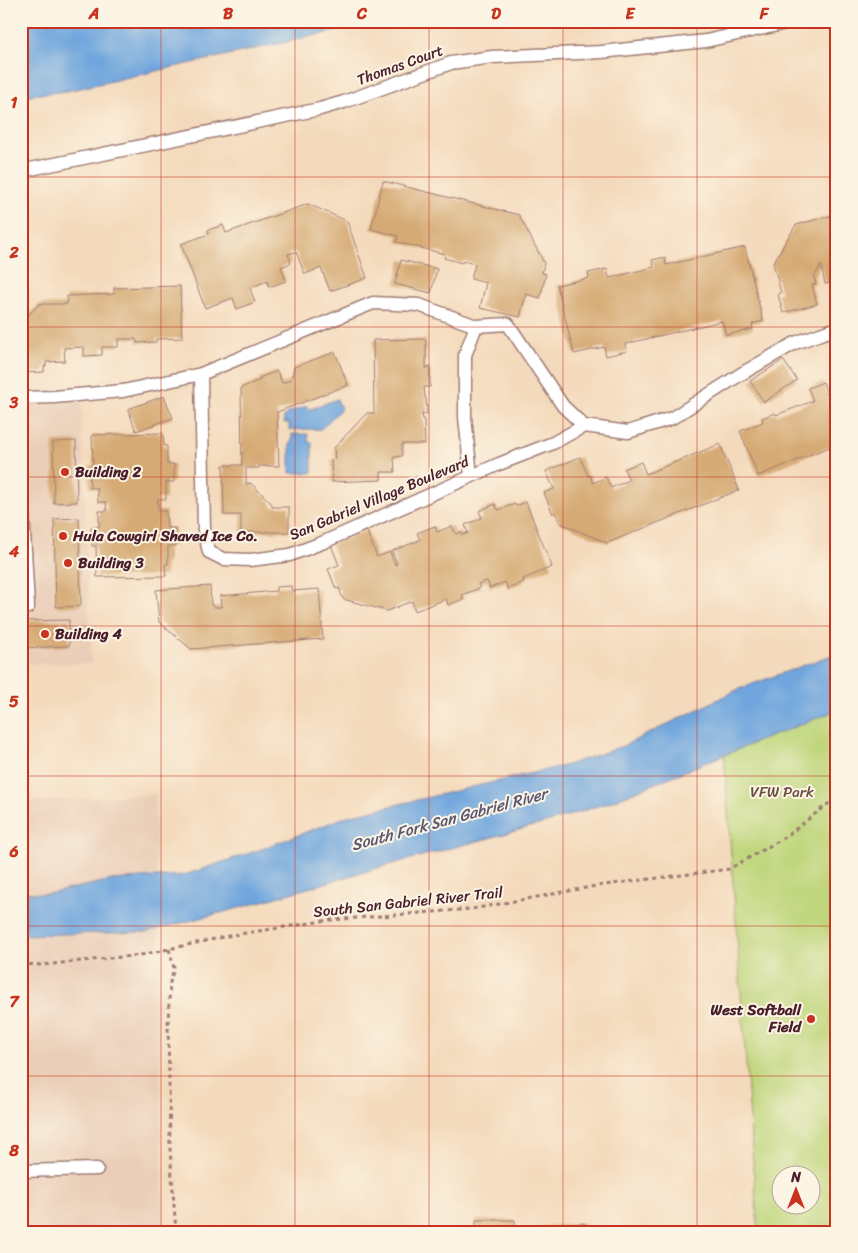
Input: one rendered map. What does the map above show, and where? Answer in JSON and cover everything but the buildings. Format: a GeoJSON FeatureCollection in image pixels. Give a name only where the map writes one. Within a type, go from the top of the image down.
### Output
{"type":"FeatureCollection","features":[{"type":"Feature","properties":{"kind":"lane","name":"Thomas Court"},"geometry":{"type":"LineString","coordinates":[[21,172],[320,109],[451,63],[492,57],[601,52],[706,41],[795,21]]}},
{"type":"Feature","properties":{"kind":"lane"},"geometry":{"type":"LineString","coordinates":[[21,398],[123,391],[201,374],[373,303],[419,305],[476,326],[508,324],[563,406],[584,426],[628,432],[672,418],[741,374],[795,343],[837,328]]}},
{"type":"Feature","properties":{"kind":"lane"},"geometry":{"type":"LineString","coordinates":[[471,476],[465,417],[466,355],[476,326]]}},
{"type":"Feature","properties":{"kind":"lane","name":"San Gabriel Village Boulevard"},"geometry":{"type":"LineString","coordinates":[[201,374],[204,530],[209,552],[223,559],[250,560],[290,555],[324,542],[499,464],[553,443],[584,426]]}},
{"type":"Feature","properties":{"kind":"lane"},"geometry":{"type":"LineString","coordinates":[[21,513],[23,513],[28,607],[21,608]]}},
{"type":"Feature","properties":{"kind":"lane"},"geometry":{"type":"LineString","coordinates":[[21,1171],[97,1169]]}},
{"type":"Feature","properties":{"kind":"path","name":"South San Gabriel River Trail"},"geometry":{"type":"LineString","coordinates":[[21,964],[42,965],[141,955],[233,935],[330,920],[472,909],[596,886],[729,868],[784,838],[837,797]]}},
{"type":"Feature","properties":{"kind":"path"},"geometry":{"type":"LineString","coordinates":[[169,949],[174,968],[170,982],[168,1022],[170,1149],[176,1232]]}},
{"type":"Feature","properties":{"kind":"shaded area"},"geometry":{"type":"Polygon","coordinates":[[[21,399],[81,401],[91,664],[21,664],[21,399]]]}},
{"type":"Feature","properties":{"kind":"shaded area"},"geometry":{"type":"Polygon","coordinates":[[[155,794],[164,1232],[21,1232],[21,802],[155,794]]]}},
{"type":"Feature","properties":{"kind":"green space","name":"VFW Park"},"geometry":{"type":"Polygon","coordinates":[[[837,710],[837,1232],[758,1232],[724,755],[837,710]]]}},
{"type":"Feature","properties":{"kind":"water"},"geometry":{"type":"Polygon","coordinates":[[[21,21],[380,21],[67,91],[21,96],[21,21]]]}},
{"type":"Feature","properties":{"kind":"water"},"geometry":{"type":"Polygon","coordinates":[[[337,399],[341,409],[321,429],[289,430],[289,423],[284,423],[284,416],[289,412],[307,406],[308,410],[337,399]]]}},
{"type":"Feature","properties":{"kind":"water"},"geometry":{"type":"Polygon","coordinates":[[[292,434],[308,434],[308,442],[312,442],[312,473],[290,473],[290,442],[292,441],[292,434]]]}},
{"type":"Feature","properties":{"kind":"water","name":"South Fork San Gabriel River"},"geometry":{"type":"Polygon","coordinates":[[[837,653],[837,710],[610,802],[549,822],[147,932],[21,935],[21,892],[47,894],[112,880],[184,875],[256,851],[348,816],[567,765],[623,746],[739,689],[837,653]]]}},
{"type":"Feature","properties":{"kind":"place","name":"Building 2"},"geometry":{"type":"Point","coordinates":[65,472]}},
{"type":"Feature","properties":{"kind":"place","name":"Hula Cowgirl Shaved Ice Co."},"geometry":{"type":"Point","coordinates":[63,536]}},
{"type":"Feature","properties":{"kind":"place","name":"Building 3"},"geometry":{"type":"Point","coordinates":[68,563]}},
{"type":"Feature","properties":{"kind":"place","name":"Building 4"},"geometry":{"type":"Point","coordinates":[45,634]}},
{"type":"Feature","properties":{"kind":"place","name":"West Softball Field"},"geometry":{"type":"Point","coordinates":[811,1019]}}]}
